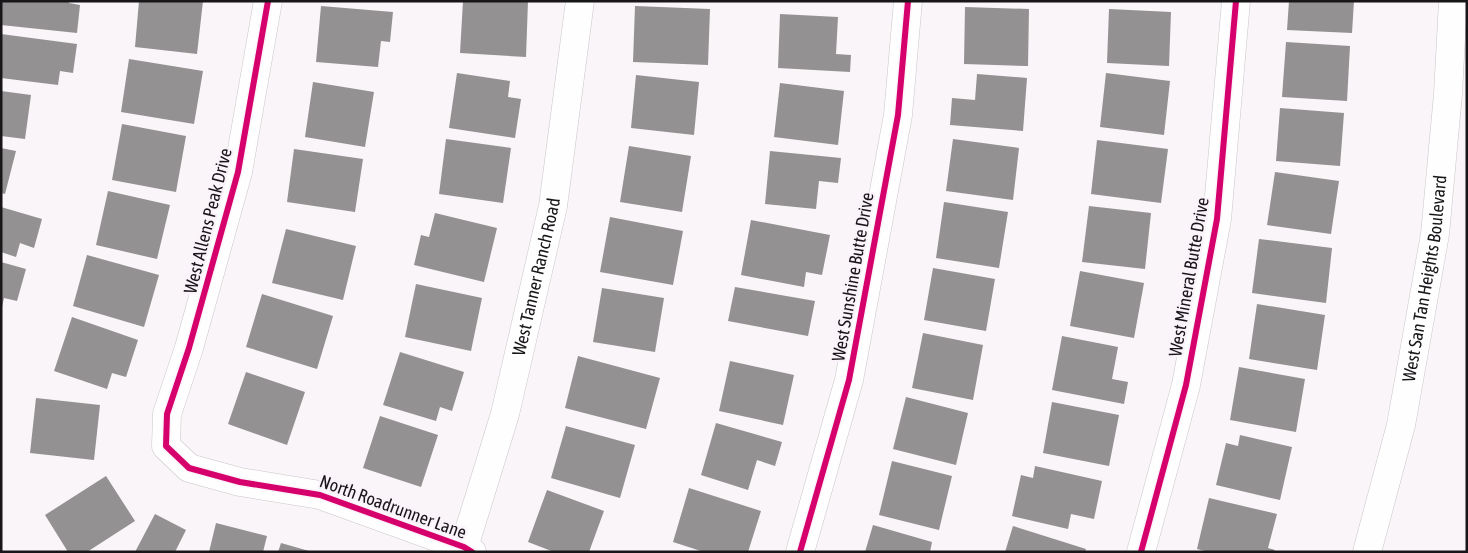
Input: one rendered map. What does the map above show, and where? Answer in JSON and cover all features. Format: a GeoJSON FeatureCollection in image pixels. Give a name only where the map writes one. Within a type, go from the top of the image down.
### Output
{"type":"FeatureCollection","features":[{"type":"Feature","properties":{"kind":"street","name":"West Allens Peak Drive"},"geometry":{"type":"LineString","coordinates":[[166,446],[167,414],[189,348],[238,172],[268,1]]}},
{"type":"Feature","properties":{"kind":"street","name":"West Tanner Ranch Road"},"geometry":{"type":"LineString","coordinates":[[468,550],[505,414],[553,206],[580,1]]}},
{"type":"Feature","properties":{"kind":"street","name":"West Sunshine Butte Drive"},"geometry":{"type":"LineString","coordinates":[[800,552],[849,380],[898,115],[908,1]]}},
{"type":"Feature","properties":{"kind":"street","name":"West Mineral Butte Drive"},"geometry":{"type":"LineString","coordinates":[[1141,552],[1186,385],[1217,219],[1236,1]]}},
{"type":"Feature","properties":{"kind":"street","name":"West San Tan Heights Boulevard"},"geometry":{"type":"LineString","coordinates":[[1367,552],[1402,425],[1457,95],[1453,1]]}},
{"type":"Feature","properties":{"kind":"street","name":"North Roadrunner Lane"},"geometry":{"type":"LineString","coordinates":[[166,446],[189,468],[240,482],[320,495],[468,550]]}},
{"type":"Feature","properties":{"kind":"building"},"geometry":{"type":"Polygon","coordinates":[[[1,1],[69,1],[69,3],[80,5],[77,33],[1,25],[1,1]]]}},
{"type":"Feature","properties":{"kind":"building"},"geometry":{"type":"Polygon","coordinates":[[[139,1],[203,1],[197,54],[135,47],[139,1]]]}},
{"type":"Feature","properties":{"kind":"building"},"geometry":{"type":"Polygon","coordinates":[[[463,1],[528,1],[526,57],[460,53],[463,1]]]}},
{"type":"Feature","properties":{"kind":"building"},"geometry":{"type":"Polygon","coordinates":[[[1289,1],[1354,1],[1352,33],[1287,30],[1289,1]]]}},
{"type":"Feature","properties":{"kind":"building"},"geometry":{"type":"Polygon","coordinates":[[[321,6],[393,12],[390,42],[381,41],[378,67],[316,62],[321,6]]]}},
{"type":"Feature","properties":{"kind":"building"},"geometry":{"type":"Polygon","coordinates":[[[635,6],[710,9],[708,65],[633,62],[635,6]]]}},
{"type":"Feature","properties":{"kind":"building"},"geometry":{"type":"Polygon","coordinates":[[[965,7],[1029,9],[1028,66],[964,64],[965,7]]]}},
{"type":"Feature","properties":{"kind":"building"},"geometry":{"type":"Polygon","coordinates":[[[1109,9],[1171,12],[1169,66],[1107,63],[1109,9]]]}},
{"type":"Feature","properties":{"kind":"building"},"geometry":{"type":"Polygon","coordinates":[[[780,14],[838,17],[836,54],[851,55],[850,72],[778,68],[780,14]]]}},
{"type":"Feature","properties":{"kind":"building"},"geometry":{"type":"Polygon","coordinates":[[[1,34],[77,44],[73,73],[60,71],[58,85],[1,78],[1,34]]]}},
{"type":"Feature","properties":{"kind":"building"},"geometry":{"type":"Polygon","coordinates":[[[1286,42],[1350,46],[1347,101],[1282,97],[1286,42]]]}},
{"type":"Feature","properties":{"kind":"building"},"geometry":{"type":"Polygon","coordinates":[[[129,59],[203,71],[194,124],[121,112],[129,59]]]}},
{"type":"Feature","properties":{"kind":"building"},"geometry":{"type":"Polygon","coordinates":[[[457,73],[510,81],[508,97],[521,99],[515,138],[449,128],[457,73]]]}},
{"type":"Feature","properties":{"kind":"building"},"geometry":{"type":"Polygon","coordinates":[[[1106,73],[1170,81],[1164,135],[1100,127],[1106,73]]]}},
{"type":"Feature","properties":{"kind":"building"},"geometry":{"type":"Polygon","coordinates":[[[977,74],[1027,78],[1023,131],[950,125],[952,98],[975,100],[977,74]]]}},
{"type":"Feature","properties":{"kind":"building"},"geometry":{"type":"Polygon","coordinates":[[[636,75],[699,82],[694,135],[631,128],[636,75]]]}},
{"type":"Feature","properties":{"kind":"building"},"geometry":{"type":"Polygon","coordinates":[[[313,82],[374,92],[365,147],[305,137],[313,82]]]}},
{"type":"Feature","properties":{"kind":"building"},"geometry":{"type":"Polygon","coordinates":[[[780,83],[844,91],[838,145],[774,137],[780,83]]]}},
{"type":"Feature","properties":{"kind":"building"},"geometry":{"type":"Polygon","coordinates":[[[1,91],[31,95],[25,139],[1,136],[1,91]]]}},
{"type":"Feature","properties":{"kind":"building"},"geometry":{"type":"Polygon","coordinates":[[[1280,108],[1344,113],[1340,166],[1276,161],[1280,108]]]}},
{"type":"Feature","properties":{"kind":"building"},"geometry":{"type":"Polygon","coordinates":[[[122,124],[186,136],[176,192],[112,180],[122,124]]]}},
{"type":"Feature","properties":{"kind":"building"},"geometry":{"type":"Polygon","coordinates":[[[446,139],[511,148],[503,203],[439,194],[446,139]]]}},
{"type":"Feature","properties":{"kind":"building"},"geometry":{"type":"Polygon","coordinates":[[[953,139],[1019,148],[1013,200],[946,191],[953,139]]]}},
{"type":"Feature","properties":{"kind":"building"},"geometry":{"type":"Polygon","coordinates":[[[1097,140],[1168,149],[1161,203],[1091,194],[1097,140]]]}},
{"type":"Feature","properties":{"kind":"building"},"geometry":{"type":"Polygon","coordinates":[[[629,146],[691,156],[682,212],[620,202],[629,146]]]}},
{"type":"Feature","properties":{"kind":"building"},"geometry":{"type":"Polygon","coordinates":[[[1,148],[16,151],[5,194],[1,193],[1,148]]]}},
{"type":"Feature","properties":{"kind":"building"},"geometry":{"type":"Polygon","coordinates":[[[294,149],[363,159],[355,212],[287,202],[294,149]]]}},
{"type":"Feature","properties":{"kind":"building"},"geometry":{"type":"Polygon","coordinates":[[[770,151],[841,158],[838,183],[819,181],[816,209],[765,204],[770,151]]]}},
{"type":"Feature","properties":{"kind":"building"},"geometry":{"type":"Polygon","coordinates":[[[1275,172],[1339,181],[1331,234],[1267,225],[1275,172]]]}},
{"type":"Feature","properties":{"kind":"building"},"geometry":{"type":"Polygon","coordinates":[[[108,191],[170,205],[157,259],[96,245],[108,191]]]}},
{"type":"Feature","properties":{"kind":"building"},"geometry":{"type":"Polygon","coordinates":[[[944,202],[1008,212],[999,268],[936,258],[944,202]]]}},
{"type":"Feature","properties":{"kind":"building"},"geometry":{"type":"Polygon","coordinates":[[[1089,206],[1151,213],[1145,269],[1082,262],[1089,206]]]}},
{"type":"Feature","properties":{"kind":"building"},"geometry":{"type":"Polygon","coordinates":[[[1,207],[42,219],[34,248],[20,243],[16,257],[1,252],[1,207]]]}},
{"type":"Feature","properties":{"kind":"building"},"geometry":{"type":"Polygon","coordinates":[[[435,213],[497,228],[484,282],[414,265],[421,235],[429,237],[435,213]]]}},
{"type":"Feature","properties":{"kind":"building"},"geometry":{"type":"Polygon","coordinates":[[[610,217],[683,231],[673,285],[600,272],[610,217]]]}},
{"type":"Feature","properties":{"kind":"building"},"geometry":{"type":"Polygon","coordinates":[[[751,220],[830,235],[822,275],[806,272],[804,287],[741,275],[751,220]]]}},
{"type":"Feature","properties":{"kind":"building"},"geometry":{"type":"Polygon","coordinates":[[[286,229],[356,246],[343,300],[272,283],[286,229]]]}},
{"type":"Feature","properties":{"kind":"building"},"geometry":{"type":"Polygon","coordinates":[[[1259,239],[1332,248],[1326,303],[1252,293],[1259,239]]]}},
{"type":"Feature","properties":{"kind":"building"},"geometry":{"type":"Polygon","coordinates":[[[87,255],[159,275],[144,327],[73,306],[87,255]]]}},
{"type":"Feature","properties":{"kind":"building"},"geometry":{"type":"Polygon","coordinates":[[[1,262],[26,269],[17,301],[4,298],[2,307],[1,262]]]}},
{"type":"Feature","properties":{"kind":"building"},"geometry":{"type":"Polygon","coordinates":[[[933,268],[995,279],[986,331],[924,320],[933,268]]]}},
{"type":"Feature","properties":{"kind":"building"},"geometry":{"type":"Polygon","coordinates":[[[1080,271],[1144,283],[1134,338],[1070,326],[1080,271]]]}},
{"type":"Feature","properties":{"kind":"building"},"geometry":{"type":"Polygon","coordinates":[[[416,284],[482,298],[471,351],[405,337],[416,284]]]}},
{"type":"Feature","properties":{"kind":"building"},"geometry":{"type":"Polygon","coordinates":[[[735,287],[815,301],[808,336],[728,321],[735,287]]]}},
{"type":"Feature","properties":{"kind":"building"},"geometry":{"type":"Polygon","coordinates":[[[602,288],[664,298],[655,352],[593,342],[602,288]]]}},
{"type":"Feature","properties":{"kind":"building"},"geometry":{"type":"Polygon","coordinates":[[[262,294],[333,316],[317,369],[246,347],[262,294]]]}},
{"type":"Feature","properties":{"kind":"building"},"geometry":{"type":"Polygon","coordinates":[[[1257,304],[1325,315],[1317,370],[1249,359],[1257,304]]]}},
{"type":"Feature","properties":{"kind":"building"},"geometry":{"type":"Polygon","coordinates":[[[72,317],[138,340],[126,377],[112,373],[107,389],[54,371],[72,317]]]}},
{"type":"Feature","properties":{"kind":"building"},"geometry":{"type":"Polygon","coordinates":[[[923,333],[983,345],[973,400],[912,388],[923,333]]]}},
{"type":"Feature","properties":{"kind":"building"},"geometry":{"type":"Polygon","coordinates":[[[1062,336],[1118,347],[1112,379],[1128,382],[1124,404],[1052,390],[1062,336]]]}},
{"type":"Feature","properties":{"kind":"building"},"geometry":{"type":"Polygon","coordinates":[[[400,352],[464,372],[452,411],[440,407],[436,421],[383,405],[400,352]]]}},
{"type":"Feature","properties":{"kind":"building"},"geometry":{"type":"Polygon","coordinates":[[[578,356],[660,378],[646,429],[565,408],[578,356]]]}},
{"type":"Feature","properties":{"kind":"building"},"geometry":{"type":"Polygon","coordinates":[[[730,361],[794,375],[783,425],[719,411],[730,361]]]}},
{"type":"Feature","properties":{"kind":"building"},"geometry":{"type":"Polygon","coordinates":[[[1239,367],[1305,379],[1296,432],[1230,420],[1239,367]]]}},
{"type":"Feature","properties":{"kind":"building"},"geometry":{"type":"Polygon","coordinates":[[[246,372],[305,392],[287,445],[228,424],[246,372]]]}},
{"type":"Feature","properties":{"kind":"building"},"geometry":{"type":"Polygon","coordinates":[[[906,397],[968,413],[956,465],[893,449],[906,397]]]}},
{"type":"Feature","properties":{"kind":"building"},"geometry":{"type":"Polygon","coordinates":[[[36,398],[100,405],[94,460],[30,453],[36,398]]]}},
{"type":"Feature","properties":{"kind":"building"},"geometry":{"type":"Polygon","coordinates":[[[1052,402],[1119,415],[1109,466],[1043,453],[1052,402]]]}},
{"type":"Feature","properties":{"kind":"building"},"geometry":{"type":"Polygon","coordinates":[[[380,416],[438,435],[421,487],[363,468],[380,416]]]}},
{"type":"Feature","properties":{"kind":"building"},"geometry":{"type":"Polygon","coordinates":[[[716,423],[782,442],[775,466],[757,460],[748,490],[701,475],[716,423]]]}},
{"type":"Feature","properties":{"kind":"building"},"geometry":{"type":"Polygon","coordinates":[[[566,426],[635,445],[620,498],[551,478],[566,426]]]}},
{"type":"Feature","properties":{"kind":"building"},"geometry":{"type":"Polygon","coordinates":[[[1240,435],[1292,447],[1280,500],[1216,485],[1226,443],[1238,446],[1240,435]]]}},
{"type":"Feature","properties":{"kind":"building"},"geometry":{"type":"Polygon","coordinates":[[[892,461],[952,476],[939,530],[879,515],[892,461]]]}},
{"type":"Feature","properties":{"kind":"building"},"geometry":{"type":"Polygon","coordinates":[[[1035,466],[1102,481],[1094,519],[1071,514],[1068,529],[1012,516],[1021,475],[1033,478],[1035,466]]]}},
{"type":"Feature","properties":{"kind":"building"},"geometry":{"type":"Polygon","coordinates":[[[106,476],[135,521],[87,552],[68,552],[45,515],[106,476]]]}},
{"type":"Feature","properties":{"kind":"building"},"geometry":{"type":"Polygon","coordinates":[[[689,488],[761,511],[748,552],[704,552],[673,542],[689,488]]]}},
{"type":"Feature","properties":{"kind":"building"},"geometry":{"type":"Polygon","coordinates":[[[547,490],[604,511],[589,552],[554,552],[528,542],[547,490]]]}},
{"type":"Feature","properties":{"kind":"building"},"geometry":{"type":"Polygon","coordinates":[[[1209,498],[1277,514],[1268,548],[1275,550],[1274,552],[1209,552],[1197,549],[1209,498]]]}},
{"type":"Feature","properties":{"kind":"building"},"geometry":{"type":"Polygon","coordinates":[[[155,514],[186,530],[175,552],[135,552],[155,514]]]}},
{"type":"Feature","properties":{"kind":"building"},"geometry":{"type":"Polygon","coordinates":[[[216,523],[267,536],[263,552],[209,552],[216,523]]]}},
{"type":"Feature","properties":{"kind":"building"},"geometry":{"type":"Polygon","coordinates":[[[873,525],[932,542],[930,552],[865,552],[873,525]]]}},
{"type":"Feature","properties":{"kind":"building"},"geometry":{"type":"Polygon","coordinates":[[[1013,526],[1086,549],[1085,552],[1005,552],[1013,526]]]}},
{"type":"Feature","properties":{"kind":"building"},"geometry":{"type":"Polygon","coordinates":[[[281,543],[309,551],[309,552],[278,552],[281,543]]]}},
{"type":"Feature","properties":{"kind":"cycle path"},"geometry":{"type":"LineString","coordinates":[[268,1],[238,172],[189,348],[167,414],[166,446],[189,468],[240,482],[320,495],[464,547],[472,552]]}},
{"type":"Feature","properties":{"kind":"cycle path"},"geometry":{"type":"LineString","coordinates":[[800,552],[849,380],[898,115],[908,1]]}},
{"type":"Feature","properties":{"kind":"cycle path"},"geometry":{"type":"LineString","coordinates":[[1141,552],[1186,385],[1217,219],[1236,1]]}}]}
